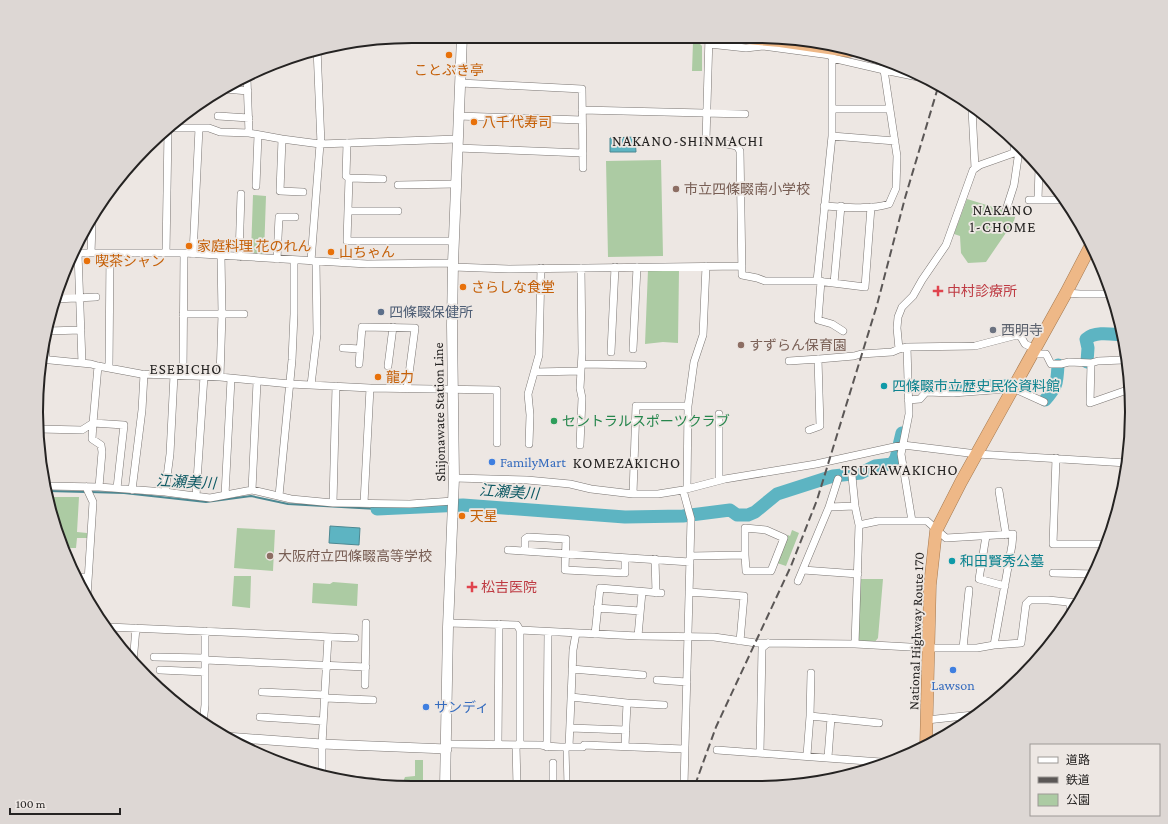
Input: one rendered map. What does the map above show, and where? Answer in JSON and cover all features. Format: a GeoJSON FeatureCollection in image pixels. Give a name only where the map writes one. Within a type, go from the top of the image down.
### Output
{"type":"FeatureCollection","features":[{"type":"Feature","properties":{"kind":"highway","name":"National Highway Route 170"},"geometry":{"type":"LineString","coordinates":[[927,739],[930,585],[936,531],[1088,251]]}},
{"type":"Feature","properties":{"kind":"main road","name":"Shijonawate Station Line"},"geometry":{"type":"LineString","coordinates":[[446,781],[448,623],[454,478],[452,390],[453,265],[462,43]]}},
{"type":"Feature","properties":{"kind":"street"},"geometry":{"type":"LineString","coordinates":[[871,207],[865,287],[819,281],[765,281],[742,275],[740,151],[737,146],[706,140],[709,44],[746,48],[763,46],[831,55],[904,74]]}},
{"type":"Feature","properties":{"kind":"street"},"geometry":{"type":"LineString","coordinates":[[831,55],[832,136],[824,206],[818,320],[832,324],[843,331]]}},
{"type":"Feature","properties":{"kind":"street"},"geometry":{"type":"LineString","coordinates":[[311,385],[317,334],[313,261],[321,144],[317,56]]}},
{"type":"Feature","properties":{"kind":"street"},"geometry":{"type":"LineString","coordinates":[[824,206],[879,207],[889,204],[896,188],[897,156],[884,70]]}},
{"type":"Feature","properties":{"kind":"street"},"geometry":{"type":"LineString","coordinates":[[247,82],[249,133]]}},
{"type":"Feature","properties":{"kind":"street"},"geometry":{"type":"LineString","coordinates":[[460,83],[582,89],[583,168]]}},
{"type":"Feature","properties":{"kind":"street"},"geometry":{"type":"LineString","coordinates":[[232,90],[248,91]]}},
{"type":"Feature","properties":{"kind":"street"},"geometry":{"type":"LineString","coordinates":[[832,109],[890,109]]}},
{"type":"Feature","properties":{"kind":"street"},"geometry":{"type":"LineString","coordinates":[[582,110],[745,114]]}},
{"type":"Feature","properties":{"kind":"street"},"geometry":{"type":"LineString","coordinates":[[972,113],[975,168]]}},
{"type":"Feature","properties":{"kind":"street"},"geometry":{"type":"LineString","coordinates":[[218,116],[249,118]]}},
{"type":"Feature","properties":{"kind":"street"},"geometry":{"type":"LineString","coordinates":[[458,116],[582,120]]}},
{"type":"Feature","properties":{"kind":"street"},"geometry":{"type":"LineString","coordinates":[[177,128],[209,128],[220,132],[249,133],[321,144],[457,144],[583,153]]}},
{"type":"Feature","properties":{"kind":"street"},"geometry":{"type":"LineString","coordinates":[[193,254],[199,128]]}},
{"type":"Feature","properties":{"kind":"street"},"geometry":{"type":"LineString","coordinates":[[256,186],[258,135]]}},
{"type":"Feature","properties":{"kind":"street"},"geometry":{"type":"LineString","coordinates":[[166,253],[168,136]]}},
{"type":"Feature","properties":{"kind":"street"},"geometry":{"type":"LineString","coordinates":[[832,136],[895,141]]}},
{"type":"Feature","properties":{"kind":"street"},"geometry":{"type":"LineString","coordinates":[[282,139],[280,191],[303,192]]}},
{"type":"Feature","properties":{"kind":"street"},"geometry":{"type":"LineString","coordinates":[[347,143],[346,176],[349,178],[347,241],[454,241]]}},
{"type":"Feature","properties":{"kind":"street"},"geometry":{"type":"LineString","coordinates":[[912,521],[900,454],[909,414],[903,348],[897,328],[898,317],[902,307],[913,296],[946,245],[973,170],[980,164],[1017,151]]}},
{"type":"Feature","properties":{"kind":"street"},"geometry":{"type":"LineString","coordinates":[[1006,210],[1014,185],[1018,152]]}},
{"type":"Feature","properties":{"kind":"street"},"geometry":{"type":"LineString","coordinates":[[1038,200],[1039,175]]}},
{"type":"Feature","properties":{"kind":"street"},"geometry":{"type":"LineString","coordinates":[[349,178],[384,179]]}},
{"type":"Feature","properties":{"kind":"street"},"geometry":{"type":"LineString","coordinates":[[398,185],[456,184]]}},
{"type":"Feature","properties":{"kind":"street"},"geometry":{"type":"LineString","coordinates":[[239,257],[241,194]]}},
{"type":"Feature","properties":{"kind":"street"},"geometry":{"type":"LineString","coordinates":[[1029,200],[1058,200]]}},
{"type":"Feature","properties":{"kind":"street"},"geometry":{"type":"LineString","coordinates":[[834,283],[841,206]]}},
{"type":"Feature","properties":{"kind":"street"},"geometry":{"type":"LineString","coordinates":[[348,211],[398,212]]}},
{"type":"Feature","properties":{"kind":"street"},"geometry":{"type":"LineString","coordinates":[[277,259],[279,217],[295,217]]}},
{"type":"Feature","properties":{"kind":"street"},"geometry":{"type":"LineString","coordinates":[[91,253],[92,227]]}},
{"type":"Feature","properties":{"kind":"street"},"geometry":{"type":"LineString","coordinates":[[79,253],[184,253],[367,264],[541,268],[742,266]]}},
{"type":"Feature","properties":{"kind":"street"},"geometry":{"type":"LineString","coordinates":[[109,368],[110,253]]}},
{"type":"Feature","properties":{"kind":"street"},"geometry":{"type":"LineString","coordinates":[[183,375],[184,253]]}},
{"type":"Feature","properties":{"kind":"street"},"geometry":{"type":"LineString","coordinates":[[220,377],[222,314],[221,256]]}},
{"type":"Feature","properties":{"kind":"street"},"geometry":{"type":"LineString","coordinates":[[77,259],[80,298],[82,363]]}},
{"type":"Feature","properties":{"kind":"street"},"geometry":{"type":"LineString","coordinates":[[279,496],[292,360],[294,260]]}},
{"type":"Feature","properties":{"kind":"street"},"geometry":{"type":"LineString","coordinates":[[684,781],[690,559],[690,516],[685,490],[688,406],[694,362],[703,334],[706,266]]}},
{"type":"Feature","properties":{"kind":"street"},"geometry":{"type":"LineString","coordinates":[[611,352],[615,267]]}},
{"type":"Feature","properties":{"kind":"street"},"geometry":{"type":"LineString","coordinates":[[633,349],[637,267]]}},
{"type":"Feature","properties":{"kind":"street"},"geometry":{"type":"LineString","coordinates":[[529,444],[530,415],[528,394],[540,355],[541,268]]}},
{"type":"Feature","properties":{"kind":"street"},"geometry":{"type":"LineString","coordinates":[[580,445],[582,398],[580,388],[581,268]]}},
{"type":"Feature","properties":{"kind":"street"},"geometry":{"type":"LineString","coordinates":[[1066,293],[1105,294]]}},
{"type":"Feature","properties":{"kind":"street"},"geometry":{"type":"LineString","coordinates":[[61,299],[96,297]]}},
{"type":"Feature","properties":{"kind":"street"},"geometry":{"type":"LineString","coordinates":[[183,314],[244,314]]}},
{"type":"Feature","properties":{"kind":"street"},"geometry":{"type":"LineString","coordinates":[[359,364],[362,327],[415,328],[407,389]]}},
{"type":"Feature","properties":{"kind":"street"},"geometry":{"type":"LineString","coordinates":[[388,366],[393,327]]}},
{"type":"Feature","properties":{"kind":"street"},"geometry":{"type":"LineString","coordinates":[[52,331],[81,330]]}},
{"type":"Feature","properties":{"kind":"street"},"geometry":{"type":"LineString","coordinates":[[790,361],[818,360],[861,354],[892,352],[903,348],[975,346],[1017,335],[1021,337],[1024,344],[1034,351],[1046,354],[1050,364],[1069,362],[1091,363],[1098,361],[1121,360]]}},
{"type":"Feature","properties":{"kind":"street"},"geometry":{"type":"LineString","coordinates":[[343,348],[360,349]]}},
{"type":"Feature","properties":{"kind":"street"},"geometry":{"type":"LineString","coordinates":[[47,359],[91,364],[144,374],[220,377],[257,382],[370,388],[498,390],[498,443]]}},
{"type":"Feature","properties":{"kind":"street"},"geometry":{"type":"LineString","coordinates":[[809,430],[820,426],[818,360]]}},
{"type":"Feature","properties":{"kind":"street"},"geometry":{"type":"LineString","coordinates":[[1091,363],[1090,404],[1124,391]]}},
{"type":"Feature","properties":{"kind":"street"},"geometry":{"type":"LineString","coordinates":[[535,372],[643,365]]}},
{"type":"Feature","properties":{"kind":"street"},"geometry":{"type":"LineString","coordinates":[[98,366],[92,439],[101,444],[102,452],[99,487]]}},
{"type":"Feature","properties":{"kind":"street"},"geometry":{"type":"LineString","coordinates":[[132,490],[142,410],[144,374]]}},
{"type":"Feature","properties":{"kind":"street"},"geometry":{"type":"LineString","coordinates":[[165,492],[170,454],[174,375]]}},
{"type":"Feature","properties":{"kind":"street"},"geometry":{"type":"LineString","coordinates":[[196,496],[204,376]]}},
{"type":"Feature","properties":{"kind":"street"},"geometry":{"type":"LineString","coordinates":[[224,495],[231,379]]}},
{"type":"Feature","properties":{"kind":"street"},"geometry":{"type":"LineString","coordinates":[[252,490],[257,382]]}},
{"type":"Feature","properties":{"kind":"street"},"geometry":{"type":"LineString","coordinates":[[332,503],[336,386]]}},
{"type":"Feature","properties":{"kind":"street"},"geometry":{"type":"LineString","coordinates":[[364,503],[370,388]]}},
{"type":"Feature","properties":{"kind":"street"},"geometry":{"type":"LineString","coordinates":[[908,400],[920,399],[926,392],[953,393],[1013,389],[1044,402]]}},
{"type":"Feature","properties":{"kind":"street"},"geometry":{"type":"LineString","coordinates":[[633,494],[636,406],[688,406]]}},
{"type":"Feature","properties":{"kind":"street"},"geometry":{"type":"LineString","coordinates":[[719,414],[719,480]]}},
{"type":"Feature","properties":{"kind":"street"},"geometry":{"type":"LineString","coordinates":[[44,429],[82,430],[93,423],[124,425],[117,488]]}},
{"type":"Feature","properties":{"kind":"street"},"geometry":{"type":"LineString","coordinates":[[454,478],[527,480],[563,483],[591,489],[633,494],[658,494],[685,490],[719,480],[816,464],[903,445],[977,454],[1122,463]]}},
{"type":"Feature","properties":{"kind":"street"},"geometry":{"type":"LineString","coordinates":[[1056,458],[1053,544],[1100,544]]}},
{"type":"Feature","properties":{"kind":"street"},"geometry":{"type":"LineString","coordinates":[[852,476],[855,506],[859,525],[855,644]]}},
{"type":"Feature","properties":{"kind":"street"},"geometry":{"type":"LineString","coordinates":[[798,580],[829,507],[838,479]]}},
{"type":"Feature","properties":{"kind":"street"},"geometry":{"type":"LineString","coordinates":[[51,486],[117,488],[210,498],[252,490],[291,499],[332,503],[453,504]]}},
{"type":"Feature","properties":{"kind":"street"},"geometry":{"type":"LineString","coordinates":[[86,487],[93,502],[87,587]]}},
{"type":"Feature","properties":{"kind":"street"},"geometry":{"type":"LineString","coordinates":[[999,491],[1006,535]]}},
{"type":"Feature","properties":{"kind":"street"},"geometry":{"type":"LineString","coordinates":[[829,507],[855,506]]}},
{"type":"Feature","properties":{"kind":"street"},"geometry":{"type":"LineString","coordinates":[[859,525],[878,520],[927,521],[936,531],[946,538],[1013,534],[1013,544],[994,645]]}},
{"type":"Feature","properties":{"kind":"street"},"geometry":{"type":"LineString","coordinates":[[745,528],[766,530],[784,538],[771,571],[746,571],[745,555],[745,528]]}},
{"type":"Feature","properties":{"kind":"street"},"geometry":{"type":"LineString","coordinates":[[986,536],[979,579],[1005,586]]}},
{"type":"Feature","properties":{"kind":"street"},"geometry":{"type":"LineString","coordinates":[[525,552],[525,539],[528,537],[566,539],[565,570],[625,573],[625,558]]}},
{"type":"Feature","properties":{"kind":"street"},"geometry":{"type":"LineString","coordinates":[[508,550],[655,559],[690,559],[745,555]]}},
{"type":"Feature","properties":{"kind":"street"},"geometry":{"type":"LineString","coordinates":[[595,634],[600,588],[658,593],[655,559]]}},
{"type":"Feature","properties":{"kind":"street"},"geometry":{"type":"LineString","coordinates":[[803,570],[858,574]]}},
{"type":"Feature","properties":{"kind":"street"},"geometry":{"type":"LineString","coordinates":[[1053,574],[1087,574]]}},
{"type":"Feature","properties":{"kind":"street"},"geometry":{"type":"LineString","coordinates":[[82,577],[88,577]]}},
{"type":"Feature","properties":{"kind":"street"},"geometry":{"type":"LineString","coordinates":[[963,648],[968,590]]}},
{"type":"Feature","properties":{"kind":"street"},"geometry":{"type":"LineString","coordinates":[[638,636],[642,592]]}},
{"type":"Feature","properties":{"kind":"street"},"geometry":{"type":"LineString","coordinates":[[689,592],[744,596],[740,641]]}},
{"type":"Feature","properties":{"kind":"street"},"geometry":{"type":"LineString","coordinates":[[520,630],[638,636],[714,637],[768,643],[977,648],[994,645],[1021,644],[1026,604],[1030,600],[1072,603]]}},
{"type":"Feature","properties":{"kind":"street"},"geometry":{"type":"LineString","coordinates":[[598,608],[640,611]]}},
{"type":"Feature","properties":{"kind":"street"},"geometry":{"type":"LineString","coordinates":[[365,685],[366,623]]}},
{"type":"Feature","properties":{"kind":"street"},"geometry":{"type":"LineString","coordinates":[[448,623],[518,625],[520,630],[516,781]]}},
{"type":"Feature","properties":{"kind":"street"},"geometry":{"type":"LineString","coordinates":[[498,744],[499,624]]}},
{"type":"Feature","properties":{"kind":"street"},"geometry":{"type":"LineString","coordinates":[[112,627],[354,638]]}},
{"type":"Feature","properties":{"kind":"street"},"geometry":{"type":"LineString","coordinates":[[134,654],[136,628]]}},
{"type":"Feature","properties":{"kind":"street"},"geometry":{"type":"LineString","coordinates":[[204,717],[205,631]]}},
{"type":"Feature","properties":{"kind":"street"},"geometry":{"type":"LineString","coordinates":[[547,747],[548,632]]}},
{"type":"Feature","properties":{"kind":"street"},"geometry":{"type":"LineString","coordinates":[[567,781],[573,650],[576,633]]}},
{"type":"Feature","properties":{"kind":"street"},"geometry":{"type":"LineString","coordinates":[[322,770],[328,637]]}},
{"type":"Feature","properties":{"kind":"street"},"geometry":{"type":"LineString","coordinates":[[760,752],[762,648],[768,643]]}},
{"type":"Feature","properties":{"kind":"street"},"geometry":{"type":"LineString","coordinates":[[154,657],[366,667]]}},
{"type":"Feature","properties":{"kind":"street"},"geometry":{"type":"LineString","coordinates":[[572,669],[643,675]]}},
{"type":"Feature","properties":{"kind":"street"},"geometry":{"type":"LineString","coordinates":[[160,670],[205,672]]}},
{"type":"Feature","properties":{"kind":"street"},"geometry":{"type":"LineString","coordinates":[[807,755],[811,673]]}},
{"type":"Feature","properties":{"kind":"street"},"geometry":{"type":"LineString","coordinates":[[657,680],[687,682]]}},
{"type":"Feature","properties":{"kind":"street"},"geometry":{"type":"LineString","coordinates":[[262,692],[373,700]]}},
{"type":"Feature","properties":{"kind":"street"},"geometry":{"type":"LineString","coordinates":[[571,697],[626,703],[664,705]]}},
{"type":"Feature","properties":{"kind":"street"},"geometry":{"type":"LineString","coordinates":[[625,746],[626,703]]}},
{"type":"Feature","properties":{"kind":"street"},"geometry":{"type":"LineString","coordinates":[[810,716],[878,723]]}},
{"type":"Feature","properties":{"kind":"street"},"geometry":{"type":"LineString","coordinates":[[928,720],[966,716]]}},
{"type":"Feature","properties":{"kind":"street"},"geometry":{"type":"LineString","coordinates":[[260,717],[323,721]]}},
{"type":"Feature","properties":{"kind":"street"},"geometry":{"type":"LineString","coordinates":[[828,757],[831,718]]}},
{"type":"Feature","properties":{"kind":"street"},"geometry":{"type":"LineString","coordinates":[[570,728],[626,730]]}},
{"type":"Feature","properties":{"kind":"street"},"geometry":{"type":"LineString","coordinates":[[239,738],[322,744],[446,746],[498,744],[541,745],[547,747],[583,747],[584,745],[684,749]]}},
{"type":"Feature","properties":{"kind":"street"},"geometry":{"type":"LineString","coordinates":[[717,750],[807,755],[874,761]]}},
{"type":"Feature","properties":{"kind":"street"},"geometry":{"type":"LineString","coordinates":[[553,763],[553,781]]}},
{"type":"Feature","properties":{"kind":"green space"},"geometry":{"type":"Polygon","coordinates":[[[693,43],[699,43],[702,46],[702,71],[692,71],[693,43]]]}},
{"type":"Feature","properties":{"kind":"green space"},"geometry":{"type":"Polygon","coordinates":[[[661,160],[663,256],[608,257],[606,161],[661,160]]]}},
{"type":"Feature","properties":{"kind":"green space"},"geometry":{"type":"Polygon","coordinates":[[[253,195],[266,196],[264,254],[251,253],[253,195]]]}},
{"type":"Feature","properties":{"kind":"green space"},"geometry":{"type":"Polygon","coordinates":[[[967,199],[1016,214],[1014,221],[986,262],[968,263],[961,253],[960,236],[954,234],[967,199]]]}},
{"type":"Feature","properties":{"kind":"green space"},"geometry":{"type":"Polygon","coordinates":[[[648,270],[679,270],[678,343],[663,342],[645,344],[648,270]]]}},
{"type":"Feature","properties":{"kind":"green space"},"geometry":{"type":"Polygon","coordinates":[[[53,497],[79,497],[77,532],[87,533],[87,538],[77,538],[76,548],[69,548],[53,497]]]}},
{"type":"Feature","properties":{"kind":"green space"},"geometry":{"type":"Polygon","coordinates":[[[237,528],[275,530],[273,571],[234,568],[237,528]]]}},
{"type":"Feature","properties":{"kind":"green space"},"geometry":{"type":"Polygon","coordinates":[[[792,530],[799,533],[786,566],[777,563],[788,535],[790,536],[792,530]]]}},
{"type":"Feature","properties":{"kind":"green space"},"geometry":{"type":"Polygon","coordinates":[[[234,576],[251,576],[250,608],[232,606],[234,576]]]}},
{"type":"Feature","properties":{"kind":"green space"},"geometry":{"type":"Polygon","coordinates":[[[860,579],[883,579],[878,638],[874,643],[857,642],[860,579]]]}},
{"type":"Feature","properties":{"kind":"green space"},"geometry":{"type":"Polygon","coordinates":[[[333,582],[358,584],[357,606],[312,603],[313,583],[330,584],[333,582]]]}},
{"type":"Feature","properties":{"kind":"green space"},"geometry":{"type":"Polygon","coordinates":[[[415,760],[423,760],[423,781],[404,781],[405,777],[415,776],[415,760]]]}},
{"type":"Feature","properties":{"kind":"water"},"geometry":{"type":"Polygon","coordinates":[[[635,137],[636,152],[610,152],[610,138],[635,137]]]}},
{"type":"Feature","properties":{"kind":"water"},"geometry":{"type":"Polygon","coordinates":[[[330,526],[360,528],[359,545],[329,543],[330,526]]]}},
{"type":"Feature","properties":{"kind":"waterway","name":"江瀬美川"},"geometry":{"type":"LineString","coordinates":[[1087,362],[1088,348],[1086,339],[1090,336],[1098,334],[1117,335]]}},
{"type":"Feature","properties":{"kind":"waterway","name":"江瀬美川"},"geometry":{"type":"LineString","coordinates":[[1045,400],[1052,392],[1056,384],[1058,365]]}},
{"type":"Feature","properties":{"kind":"waterway","name":"江瀬美川"},"geometry":{"type":"LineString","coordinates":[[955,390],[992,386],[1011,386]]}},
{"type":"Feature","properties":{"kind":"waterway","name":"江瀬美川"},"geometry":{"type":"LineString","coordinates":[[377,509],[463,505],[625,517],[683,516],[730,510],[737,515],[748,515],[755,512],[777,494],[833,476],[861,473],[875,466],[892,464],[896,458],[902,433]]}},
{"type":"Feature","properties":{"kind":"waterway","name":"江瀬美川"},"geometry":{"type":"LineString","coordinates":[[52,491],[86,492]]}},
{"type":"Feature","properties":{"kind":"waterway","name":"江瀬美川"},"geometry":{"type":"LineString","coordinates":[[90,492],[124,493],[206,502],[251,496],[288,504],[377,509]]}},
{"type":"Feature","properties":{"kind":"railway"},"geometry":{"type":"LineString","coordinates":[[696,781],[716,727],[791,566],[817,500],[877,305],[905,198],[937,90]]}},
{"type":"Feature","properties":{"kind":"place","name":"ことぶき亭"},"geometry":{"type":"Point","coordinates":[449,55]}},
{"type":"Feature","properties":{"kind":"place","name":"八千代寿司"},"geometry":{"type":"Point","coordinates":[474,122]}},
{"type":"Feature","properties":{"kind":"place","name":"市立四條畷南小学校"},"geometry":{"type":"Point","coordinates":[676,189]}},
{"type":"Feature","properties":{"kind":"place","name":"家庭料理 花のれん"},"geometry":{"type":"Point","coordinates":[189,246]}},
{"type":"Feature","properties":{"kind":"place","name":"山ちゃん"},"geometry":{"type":"Point","coordinates":[331,252]}},
{"type":"Feature","properties":{"kind":"place","name":"喫茶シャン"},"geometry":{"type":"Point","coordinates":[87,261]}},
{"type":"Feature","properties":{"kind":"place","name":"さらしな食堂"},"geometry":{"type":"Point","coordinates":[463,287]}},
{"type":"Feature","properties":{"kind":"place","name":"中村診療所"},"geometry":{"type":"Point","coordinates":[938,291]}},
{"type":"Feature","properties":{"kind":"place","name":"四條畷保健所"},"geometry":{"type":"Point","coordinates":[381,312]}},
{"type":"Feature","properties":{"kind":"place","name":"西明寺"},"geometry":{"type":"Point","coordinates":[993,330]}},
{"type":"Feature","properties":{"kind":"place","name":"すずらん保育園"},"geometry":{"type":"Point","coordinates":[741,345]}},
{"type":"Feature","properties":{"kind":"place","name":"龍力"},"geometry":{"type":"Point","coordinates":[378,377]}},
{"type":"Feature","properties":{"kind":"place","name":"四條畷市立歴史民俗資料館"},"geometry":{"type":"Point","coordinates":[884,386]}},
{"type":"Feature","properties":{"kind":"place","name":"セントラルスポーツクラブ"},"geometry":{"type":"Point","coordinates":[554,421]}},
{"type":"Feature","properties":{"kind":"place","name":"FamilyMart"},"geometry":{"type":"Point","coordinates":[492,462]}},
{"type":"Feature","properties":{"kind":"place","name":"天星"},"geometry":{"type":"Point","coordinates":[462,516]}},
{"type":"Feature","properties":{"kind":"place","name":"大阪府立四條畷高等学校"},"geometry":{"type":"Point","coordinates":[270,556]}},
{"type":"Feature","properties":{"kind":"place","name":"和田賢秀公墓"},"geometry":{"type":"Point","coordinates":[952,561]}},
{"type":"Feature","properties":{"kind":"place","name":"松吉医院"},"geometry":{"type":"Point","coordinates":[472,587]}},
{"type":"Feature","properties":{"kind":"place","name":"Lawson"},"geometry":{"type":"Point","coordinates":[953,670]}},
{"type":"Feature","properties":{"kind":"place","name":"サンディ"},"geometry":{"type":"Point","coordinates":[426,707]}},
{"type":"Feature","properties":{"kind":"district","name":"NAKANO-SHINMACHI"},"geometry":{"type":"Point","coordinates":[688,141]}},
{"type":"Feature","properties":{"kind":"district","name":"NAKANO 1-CHOME"},"geometry":{"type":"Point","coordinates":[1003,218]}},
{"type":"Feature","properties":{"kind":"district","name":"ESEBICHO"},"geometry":{"type":"Point","coordinates":[186,369]}},
{"type":"Feature","properties":{"kind":"district","name":"KOMEZAKICHO"},"geometry":{"type":"Point","coordinates":[627,463]}},
{"type":"Feature","properties":{"kind":"district","name":"TSUKAWAKICHO"},"geometry":{"type":"Point","coordinates":[900,470]}}]}
